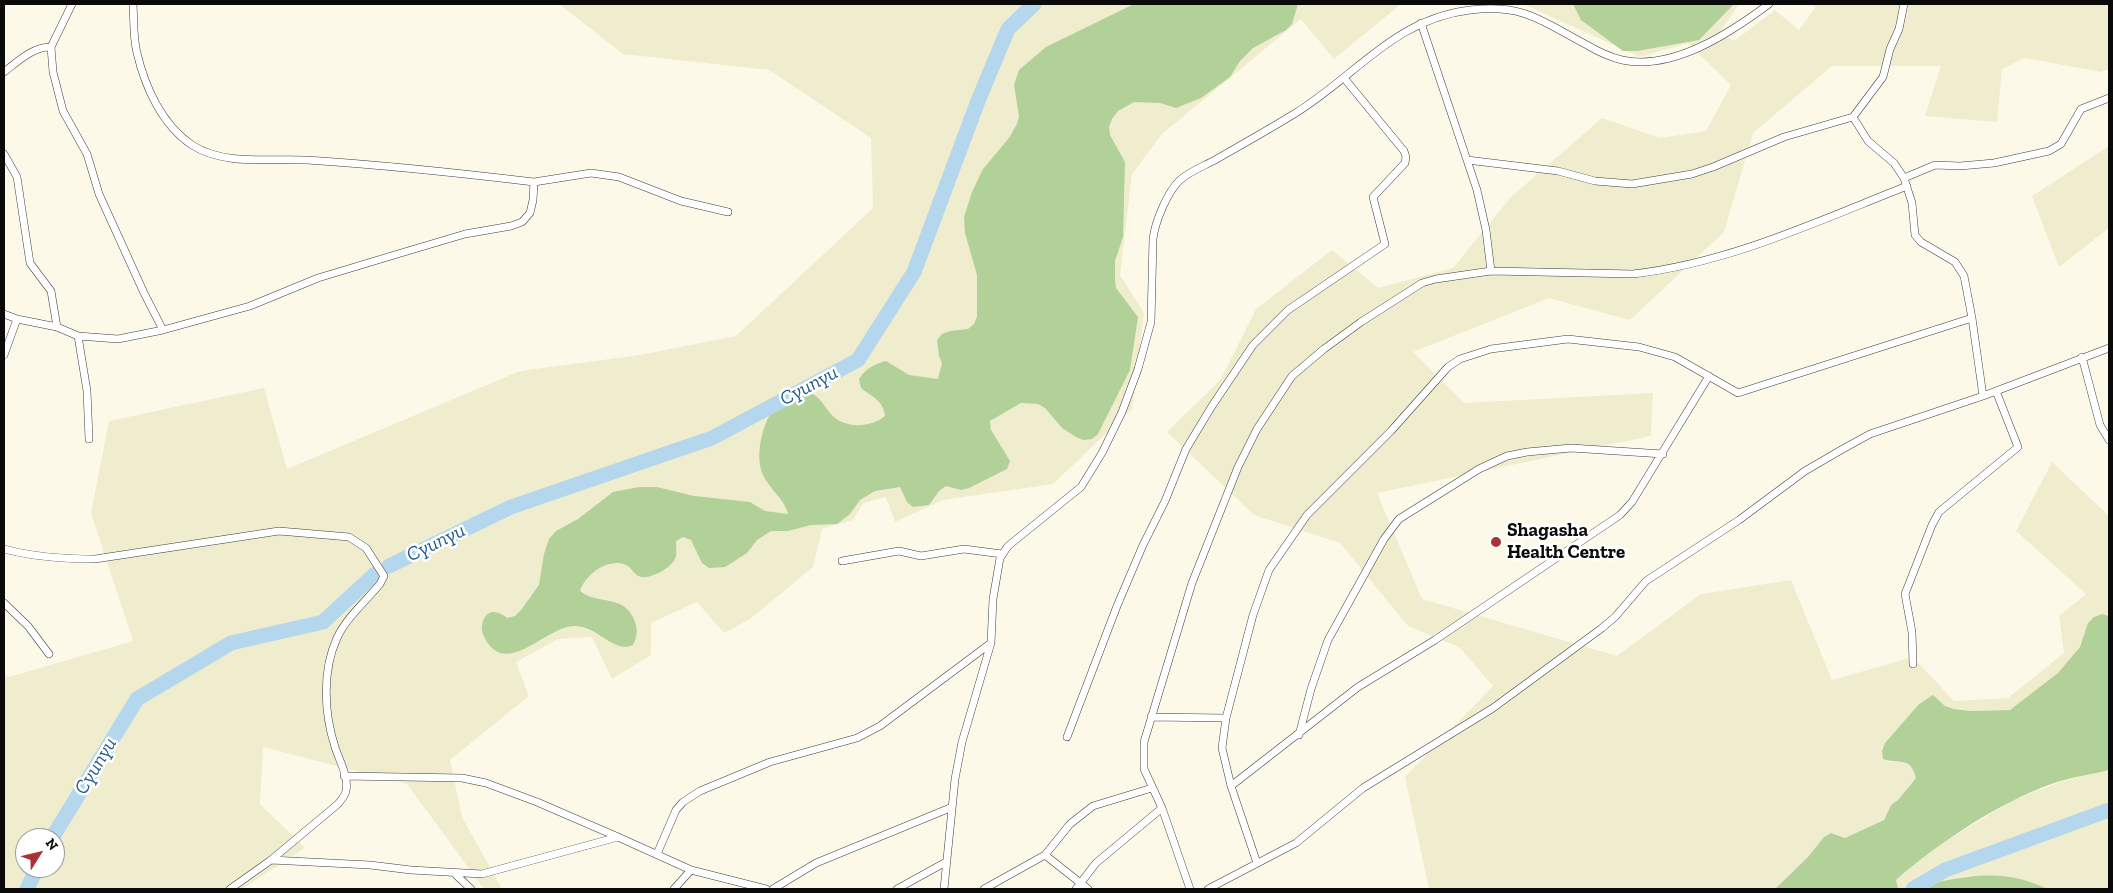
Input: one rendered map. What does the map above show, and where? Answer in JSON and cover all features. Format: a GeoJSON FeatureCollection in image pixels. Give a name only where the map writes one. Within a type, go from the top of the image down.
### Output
{"type":"FeatureCollection","features":[{"type":"Feature","properties":{"kind":"street"},"geometry":{"type":"LineString","coordinates":[[72,4],[51,47],[54,72],[63,111],[87,154],[99,194],[163,330]]}},
{"type":"Feature","properties":{"kind":"street"},"geometry":{"type":"LineString","coordinates":[[133,4],[136,52],[149,91],[166,121],[191,144],[209,154],[236,158],[316,161],[534,182],[591,173],[619,177],[680,201],[728,212]]}},
{"type":"Feature","properties":{"kind":"street"},"geometry":{"type":"LineString","coordinates":[[944,889],[950,808],[962,742],[991,643],[993,599],[1002,554],[1008,546],[1081,486],[1102,453],[1122,412],[1138,370],[1151,322],[1154,227],[1178,181],[1296,113],[1398,35],[1436,17],[1470,10],[1512,10],[1542,19],[1588,46],[1612,57],[1634,62],[1671,58],[1702,46],[1740,26],[1769,4]]}},
{"type":"Feature","properties":{"kind":"street"},"geometry":{"type":"LineString","coordinates":[[1467,160],[1558,171],[1595,181],[1632,184],[1692,174],[1713,168],[1784,137],[1852,117],[1883,77],[1890,49],[1902,20],[1904,4]]}},
{"type":"Feature","properties":{"kind":"street"},"geometry":{"type":"LineString","coordinates":[[1421,23],[1477,190],[1486,230],[1491,271]]}},
{"type":"Feature","properties":{"kind":"street"},"geometry":{"type":"LineString","coordinates":[[4,72],[32,52],[43,47],[51,47]]}},
{"type":"Feature","properties":{"kind":"street"},"geometry":{"type":"LineString","coordinates":[[1067,737],[1117,606],[1143,545],[1165,501],[1186,449],[1212,406],[1253,345],[1288,310],[1385,244],[1373,197],[1405,163],[1406,154],[1344,78]]}},
{"type":"Feature","properties":{"kind":"street"},"geometry":{"type":"LineString","coordinates":[[1904,178],[1935,166],[1994,164],[2049,151],[2061,144],[2081,109],[2109,98]]}},
{"type":"Feature","properties":{"kind":"street"},"geometry":{"type":"LineString","coordinates":[[1852,117],[1868,141],[1894,163],[1904,178],[1912,202],[1915,235],[1921,242],[1950,257],[1960,268],[1965,281],[1972,318],[1983,396]]}},
{"type":"Feature","properties":{"kind":"street"},"geometry":{"type":"LineString","coordinates":[[4,154],[17,177],[30,263],[51,292],[57,327]]}},
{"type":"Feature","properties":{"kind":"street"},"geometry":{"type":"LineString","coordinates":[[4,314],[17,319],[57,327],[78,336],[118,339],[163,330],[250,306],[318,278],[392,255],[465,234],[511,226],[522,222],[530,213],[534,182]]}},
{"type":"Feature","properties":{"kind":"street"},"geometry":{"type":"LineString","coordinates":[[1190,889],[1162,808],[1144,769],[1144,742],[1192,583],[1238,467],[1257,429],[1292,376],[1354,327],[1422,283],[1436,279],[1491,271],[1632,274],[1681,267],[1720,258],[1761,244],[1907,186]]}},
{"type":"Feature","properties":{"kind":"street"},"geometry":{"type":"LineString","coordinates":[[1257,862],[1231,786],[1222,748],[1226,718],[1253,615],[1269,570],[1308,515],[1391,431],[1448,367],[1460,359],[1491,349],[1568,339],[1639,347],[1675,357],[1738,393],[1972,318]]}},
{"type":"Feature","properties":{"kind":"street"},"geometry":{"type":"LineString","coordinates":[[4,355],[17,319]]}},
{"type":"Feature","properties":{"kind":"street"},"geometry":{"type":"LineString","coordinates":[[78,336],[88,391],[89,439]]}},
{"type":"Feature","properties":{"kind":"street"},"geometry":{"type":"LineString","coordinates":[[1208,889],[1257,862],[1281,853],[1364,788],[1493,708],[1602,628],[1615,617],[1646,581],[1739,520],[1805,471],[1870,434],[1983,396],[2109,348]]}},
{"type":"Feature","properties":{"kind":"street"},"geometry":{"type":"LineString","coordinates":[[2082,358],[2100,425],[2109,440]]}},
{"type":"Feature","properties":{"kind":"street"},"geometry":{"type":"LineString","coordinates":[[1231,786],[1299,735],[1358,687],[1435,640],[1620,515],[1632,502],[1663,454],[1709,376]]}},
{"type":"Feature","properties":{"kind":"street"},"geometry":{"type":"LineString","coordinates":[[1913,664],[1912,632],[1905,594],[1932,526],[1939,512],[2018,447],[1996,391]]}},
{"type":"Feature","properties":{"kind":"street"},"geometry":{"type":"LineString","coordinates":[[1299,735],[1310,689],[1328,640],[1384,539],[1399,519],[1479,469],[1507,456],[1571,448],[1663,454]]}},
{"type":"Feature","properties":{"kind":"street"},"geometry":{"type":"LineString","coordinates":[[4,549],[42,557],[95,558],[279,531],[349,537],[366,548],[384,576],[380,584],[342,628],[336,638],[328,666],[327,704],[334,744],[344,776],[346,793],[338,804],[271,860],[230,889]]}},
{"type":"Feature","properties":{"kind":"street"},"geometry":{"type":"LineString","coordinates":[[842,561],[899,551],[921,556],[964,549],[1002,554]]}},
{"type":"Feature","properties":{"kind":"street"},"geometry":{"type":"LineString","coordinates":[[4,603],[28,626],[49,654]]}},
{"type":"Feature","properties":{"kind":"street"},"geometry":{"type":"LineString","coordinates":[[657,854],[672,816],[683,802],[694,795],[770,762],[857,738],[880,726],[991,643]]}},
{"type":"Feature","properties":{"kind":"street"},"geometry":{"type":"LineString","coordinates":[[1151,717],[1226,718]]}},
{"type":"Feature","properties":{"kind":"street"},"geometry":{"type":"LineString","coordinates":[[344,776],[462,778],[486,783],[537,802],[691,870],[766,889]]}},
{"type":"Feature","properties":{"kind":"street"},"geometry":{"type":"LineString","coordinates":[[984,889],[1045,855],[1070,824],[1093,806],[1152,788]]}},
{"type":"Feature","properties":{"kind":"street"},"geometry":{"type":"LineString","coordinates":[[773,889],[816,862],[950,808]]}},
{"type":"Feature","properties":{"kind":"street"},"geometry":{"type":"LineString","coordinates":[[1079,886],[1096,863],[1162,808]]}},
{"type":"Feature","properties":{"kind":"street"},"geometry":{"type":"LineString","coordinates":[[271,860],[370,865],[455,874],[482,874],[618,837]]}},
{"type":"Feature","properties":{"kind":"street"},"geometry":{"type":"LineString","coordinates":[[1045,855],[1079,886],[1088,889]]}},
{"type":"Feature","properties":{"kind":"street"},"geometry":{"type":"LineString","coordinates":[[897,889],[946,862]]}},
{"type":"Feature","properties":{"kind":"street"},"geometry":{"type":"LineString","coordinates":[[674,889],[691,870]]}},
{"type":"Feature","properties":{"kind":"street"},"geometry":{"type":"LineString","coordinates":[[455,874],[471,889]]}},
{"type":"Feature","properties":{"kind":"shaded area"},"geometry":{"type":"Polygon","coordinates":[[[559,4],[1401,4],[1334,59],[1301,19],[1162,134],[1132,174],[1120,275],[1144,313],[1132,409],[1053,484],[943,500],[895,522],[886,497],[863,503],[853,520],[822,529],[813,567],[750,619],[724,633],[697,602],[651,623],[651,655],[612,679],[592,637],[558,639],[516,662],[529,696],[450,760],[462,817],[502,889],[484,889],[407,784],[263,747],[260,804],[305,848],[242,889],[4,889],[4,676],[9,677],[133,641],[91,513],[109,421],[264,388],[287,469],[520,371],[640,355],[736,336],[873,208],[871,138],[769,70],[623,54],[559,4]]]}},
{"type":"Feature","properties":{"kind":"shaded area"},"geometry":{"type":"Polygon","coordinates":[[[1523,4],[1739,4],[1720,32],[1734,41],[1775,10],[1799,30],[1815,8],[1814,4],[2109,4],[2109,69],[2101,72],[2025,58],[2002,69],[1997,122],[1925,116],[1941,66],[1832,66],[1753,133],[1724,232],[1630,320],[1549,298],[1413,352],[1464,403],[1653,393],[1651,436],[1377,493],[1422,599],[1617,656],[1701,594],[1791,580],[1832,680],[1913,657],[1954,701],[2008,698],[2064,653],[2059,616],[2086,594],[2016,531],[2052,462],[2109,516],[2109,616],[2102,614],[2094,617],[2085,631],[2080,647],[2064,667],[2051,680],[2010,710],[1971,711],[1954,709],[1945,706],[1933,696],[1919,704],[1885,743],[1882,750],[1883,759],[1891,762],[1901,761],[1909,763],[1914,770],[1916,778],[1898,800],[1891,805],[1884,820],[1845,838],[1831,833],[1824,837],[1808,857],[1775,889],[1429,889],[1405,777],[1493,686],[1459,647],[1408,626],[1340,543],[1254,515],[1167,432],[1221,379],[1256,309],[1332,250],[1378,288],[1453,268],[1511,197],[1602,118],[1660,138],[1706,131],[1731,85],[1688,43],[1640,57],[1523,4]]]}},
{"type":"Feature","properties":{"kind":"shaded area"},"geometry":{"type":"Polygon","coordinates":[[[2109,146],[2109,228],[2059,267],[2032,196],[2109,146]]]}},
{"type":"Feature","properties":{"kind":"shaded area"},"geometry":{"type":"Polygon","coordinates":[[[2109,770],[2109,889],[2047,889],[2016,879],[1967,876],[1907,889],[1898,888],[1896,880],[1937,846],[2015,799],[2063,781],[2109,770]]]}},
{"type":"Feature","properties":{"kind":"green space"},"geometry":{"type":"Polygon","coordinates":[[[1134,4],[1298,4],[1292,24],[1286,30],[1253,48],[1240,61],[1230,77],[1201,98],[1176,108],[1160,103],[1134,102],[1118,111],[1112,119],[1109,127],[1110,135],[1125,162],[1123,237],[1115,261],[1116,288],[1138,317],[1130,370],[1098,434],[1092,439],[1083,440],[1062,428],[1045,408],[1038,404],[1021,403],[990,421],[991,430],[1010,461],[1007,469],[969,488],[961,490],[946,486],[939,491],[929,505],[913,507],[907,502],[900,487],[875,491],[860,500],[850,514],[837,524],[811,525],[788,531],[771,531],[757,540],[747,553],[725,567],[709,568],[702,563],[691,540],[683,537],[676,541],[674,560],[667,568],[656,574],[641,577],[626,565],[619,563],[605,565],[598,569],[587,579],[580,591],[595,598],[618,603],[631,613],[637,631],[633,645],[619,646],[591,630],[575,626],[564,628],[517,652],[506,654],[496,651],[487,642],[482,632],[482,624],[485,617],[491,612],[497,612],[507,618],[515,616],[539,585],[544,554],[549,539],[556,531],[578,519],[613,492],[639,487],[657,487],[694,496],[750,502],[765,511],[788,514],[783,503],[763,475],[759,452],[765,425],[778,401],[786,392],[795,386],[805,390],[817,397],[832,415],[840,421],[860,425],[880,420],[885,416],[880,403],[861,388],[859,379],[870,367],[886,361],[909,375],[938,379],[942,363],[937,340],[942,334],[950,331],[968,329],[974,324],[977,317],[977,275],[965,233],[964,217],[972,192],[983,169],[1009,138],[1017,124],[1019,116],[1014,85],[1019,70],[1046,47],[1134,4]]]}},
{"type":"Feature","properties":{"kind":"green space"},"geometry":{"type":"Polygon","coordinates":[[[1573,4],[1734,4],[1699,40],[1637,51],[1623,51],[1581,20],[1573,4]]]}},
{"type":"Feature","properties":{"kind":"green space"},"geometry":{"type":"Polygon","coordinates":[[[2102,614],[2109,616],[2109,770],[2042,787],[1975,822],[1913,865],[1896,880],[1898,888],[1907,889],[1775,889],[1808,857],[1824,837],[1831,833],[1845,838],[1884,820],[1891,805],[1898,800],[1916,778],[1911,766],[1904,762],[1883,759],[1882,751],[1885,743],[1919,704],[1933,695],[1945,706],[1954,709],[1971,711],[2010,710],[2058,673],[2080,647],[2088,623],[2094,617],[2102,614]]]}},
{"type":"Feature","properties":{"kind":"green space"},"geometry":{"type":"Polygon","coordinates":[[[1999,876],[2014,878],[2047,889],[1907,889],[1953,879],[1999,876]]]}},
{"type":"Feature","properties":{"kind":"waterway","name":"Cyunyu"},"geometry":{"type":"LineString","coordinates":[[389,566],[511,507],[712,438],[858,360],[914,272],[978,101],[1008,29],[1034,4]]}},
{"type":"Feature","properties":{"kind":"waterway","name":"Cyunyu"},"geometry":{"type":"LineString","coordinates":[[58,828],[137,699],[231,643],[323,622],[375,574]]}},
{"type":"Feature","properties":{"kind":"waterway"},"geometry":{"type":"LineString","coordinates":[[1913,889],[1945,870],[2109,810]]}},
{"type":"Feature","properties":{"kind":"waterway","name":"Cyunyu"},"geometry":{"type":"LineString","coordinates":[[27,889],[32,878]]}},
{"type":"Feature","properties":{"kind":"place","name":"Shagasha Health Centre"},"geometry":{"type":"Point","coordinates":[1496,542]}}]}
